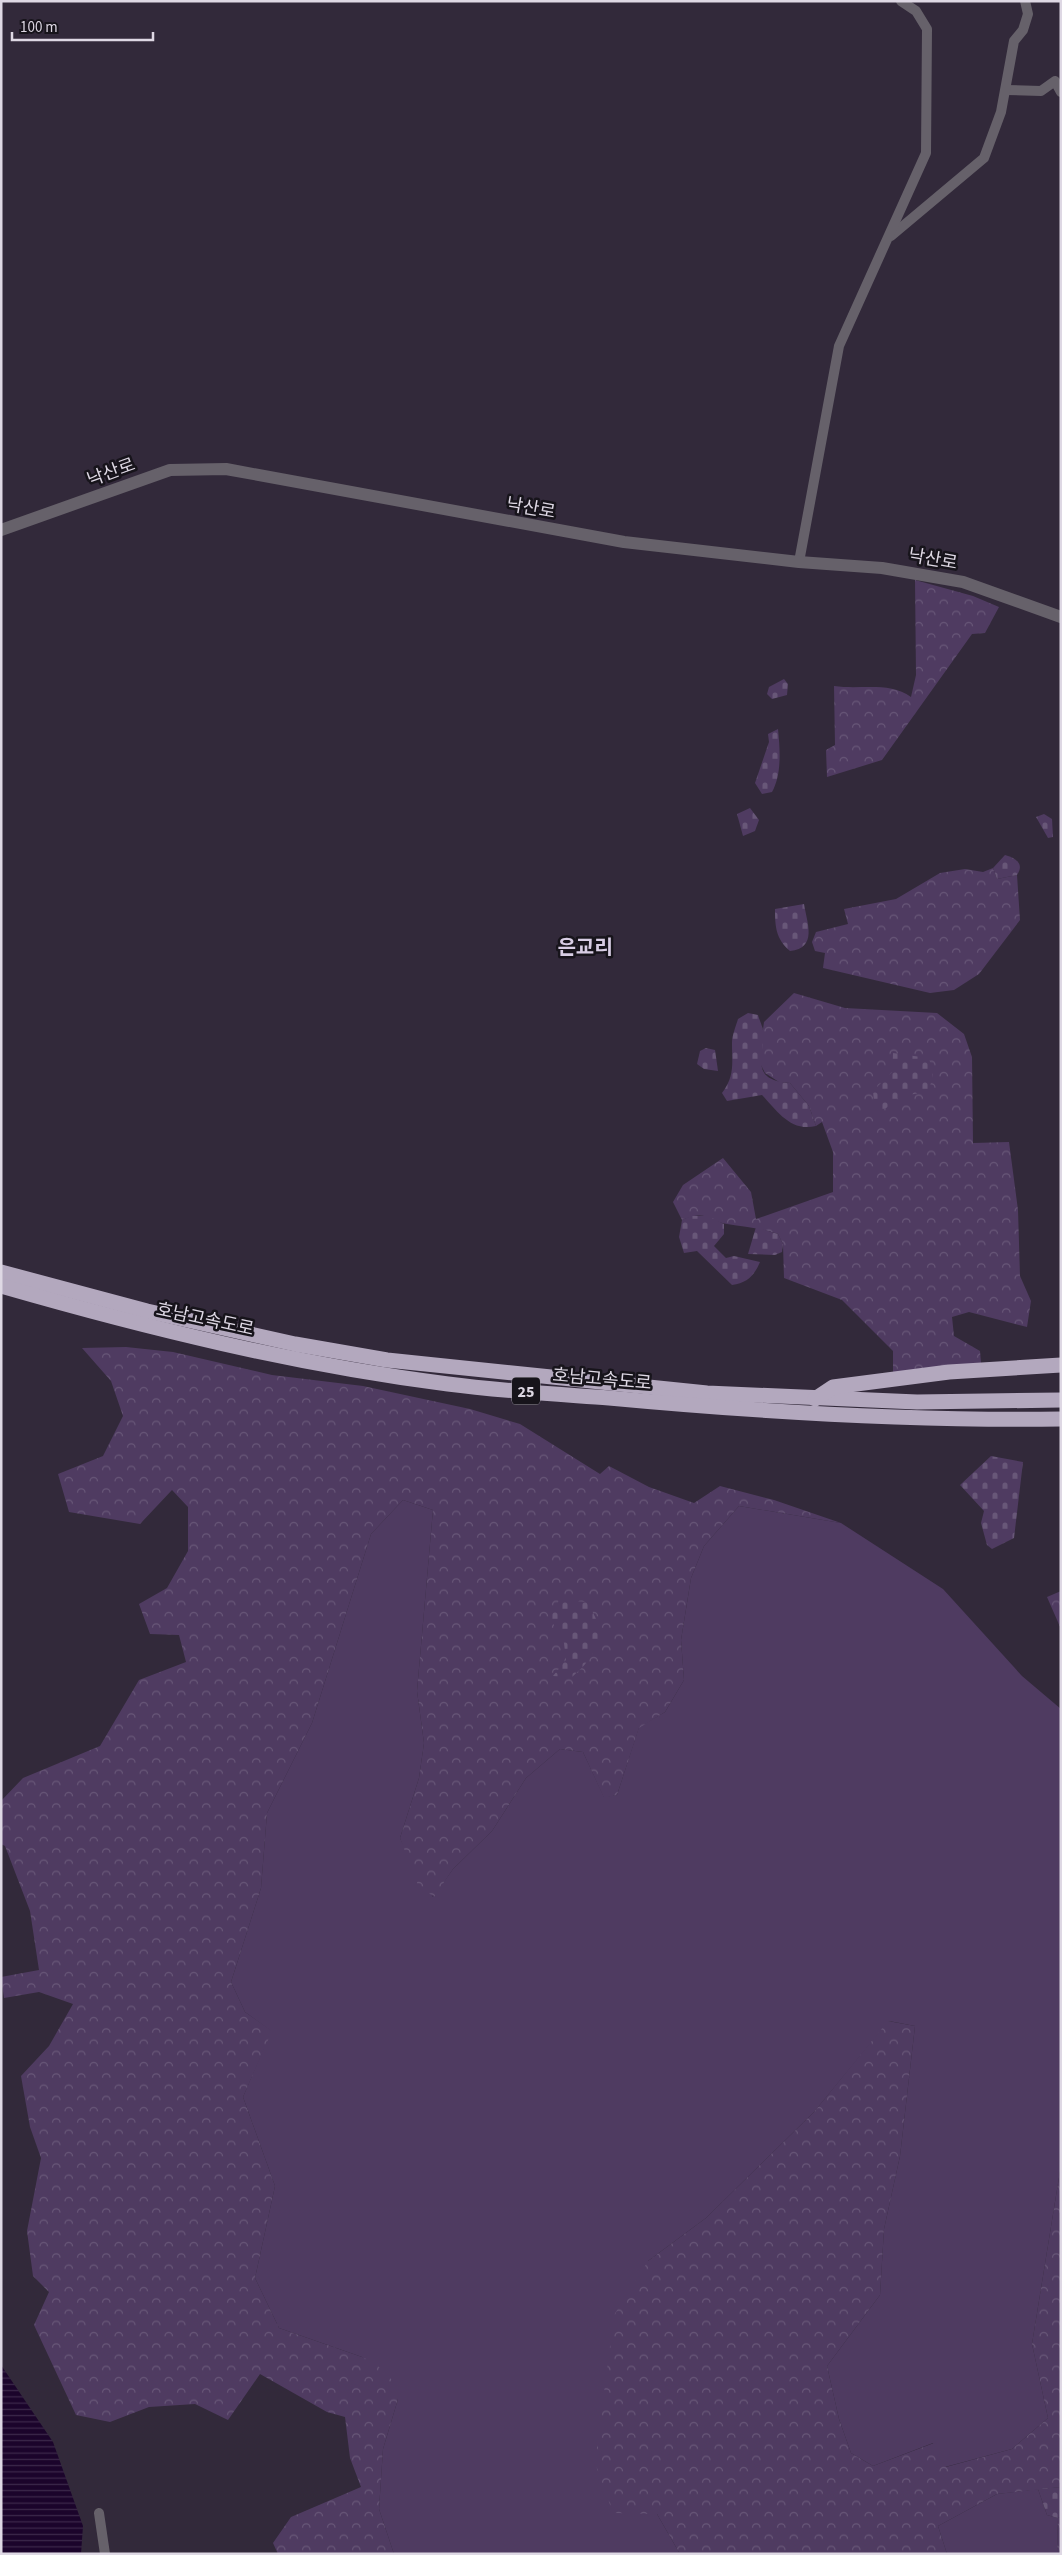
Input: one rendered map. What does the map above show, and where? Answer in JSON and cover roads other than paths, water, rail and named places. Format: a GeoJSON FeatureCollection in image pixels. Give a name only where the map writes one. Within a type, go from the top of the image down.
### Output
{"type":"FeatureCollection","features":[{"type":"Feature","properties":{"kind":"highway","name":"호남고속도로"},"geometry":{"type":"LineString","coordinates":[[1,1272],[147,1311],[295,1344],[386,1360],[602,1383],[815,1399],[917,1402],[1061,1400]]}},
{"type":"Feature","properties":{"kind":"highway","name":"호남고속도로"},"geometry":{"type":"LineString","coordinates":[[1,1286],[180,1334],[350,1369],[449,1385],[712,1408],[868,1417],[1061,1419]]}},
{"type":"Feature","properties":{"kind":"highway"},"geometry":{"type":"LineString","coordinates":[[815,1399],[832,1387],[949,1372],[1061,1365]]}},
{"type":"Feature","properties":{"kind":"street"},"geometry":{"type":"LineString","coordinates":[[799,562],[839,346],[926,153],[927,29],[916,11],[901,1]]}},
{"type":"Feature","properties":{"kind":"street"},"geometry":{"type":"LineString","coordinates":[[888,239],[984,158],[1002,112],[1014,41],[1023,30],[1028,14],[1025,1]]}},
{"type":"Feature","properties":{"kind":"street"},"geometry":{"type":"LineString","coordinates":[[1006,90],[1041,91],[1055,80],[1061,92]]}},
{"type":"Feature","properties":{"kind":"street","name":"낙산로"},"geometry":{"type":"LineString","coordinates":[[1,530],[170,470],[226,470],[624,542],[799,562],[882,568],[963,582],[1061,617]]}},
{"type":"Feature","properties":{"kind":"street"},"geometry":{"type":"LineString","coordinates":[[99,2513],[105,2554]]}},
{"type":"Feature","properties":{"kind":"district","name":"은교리"},"geometry":{"type":"Point","coordinates":[585,947]}}]}
